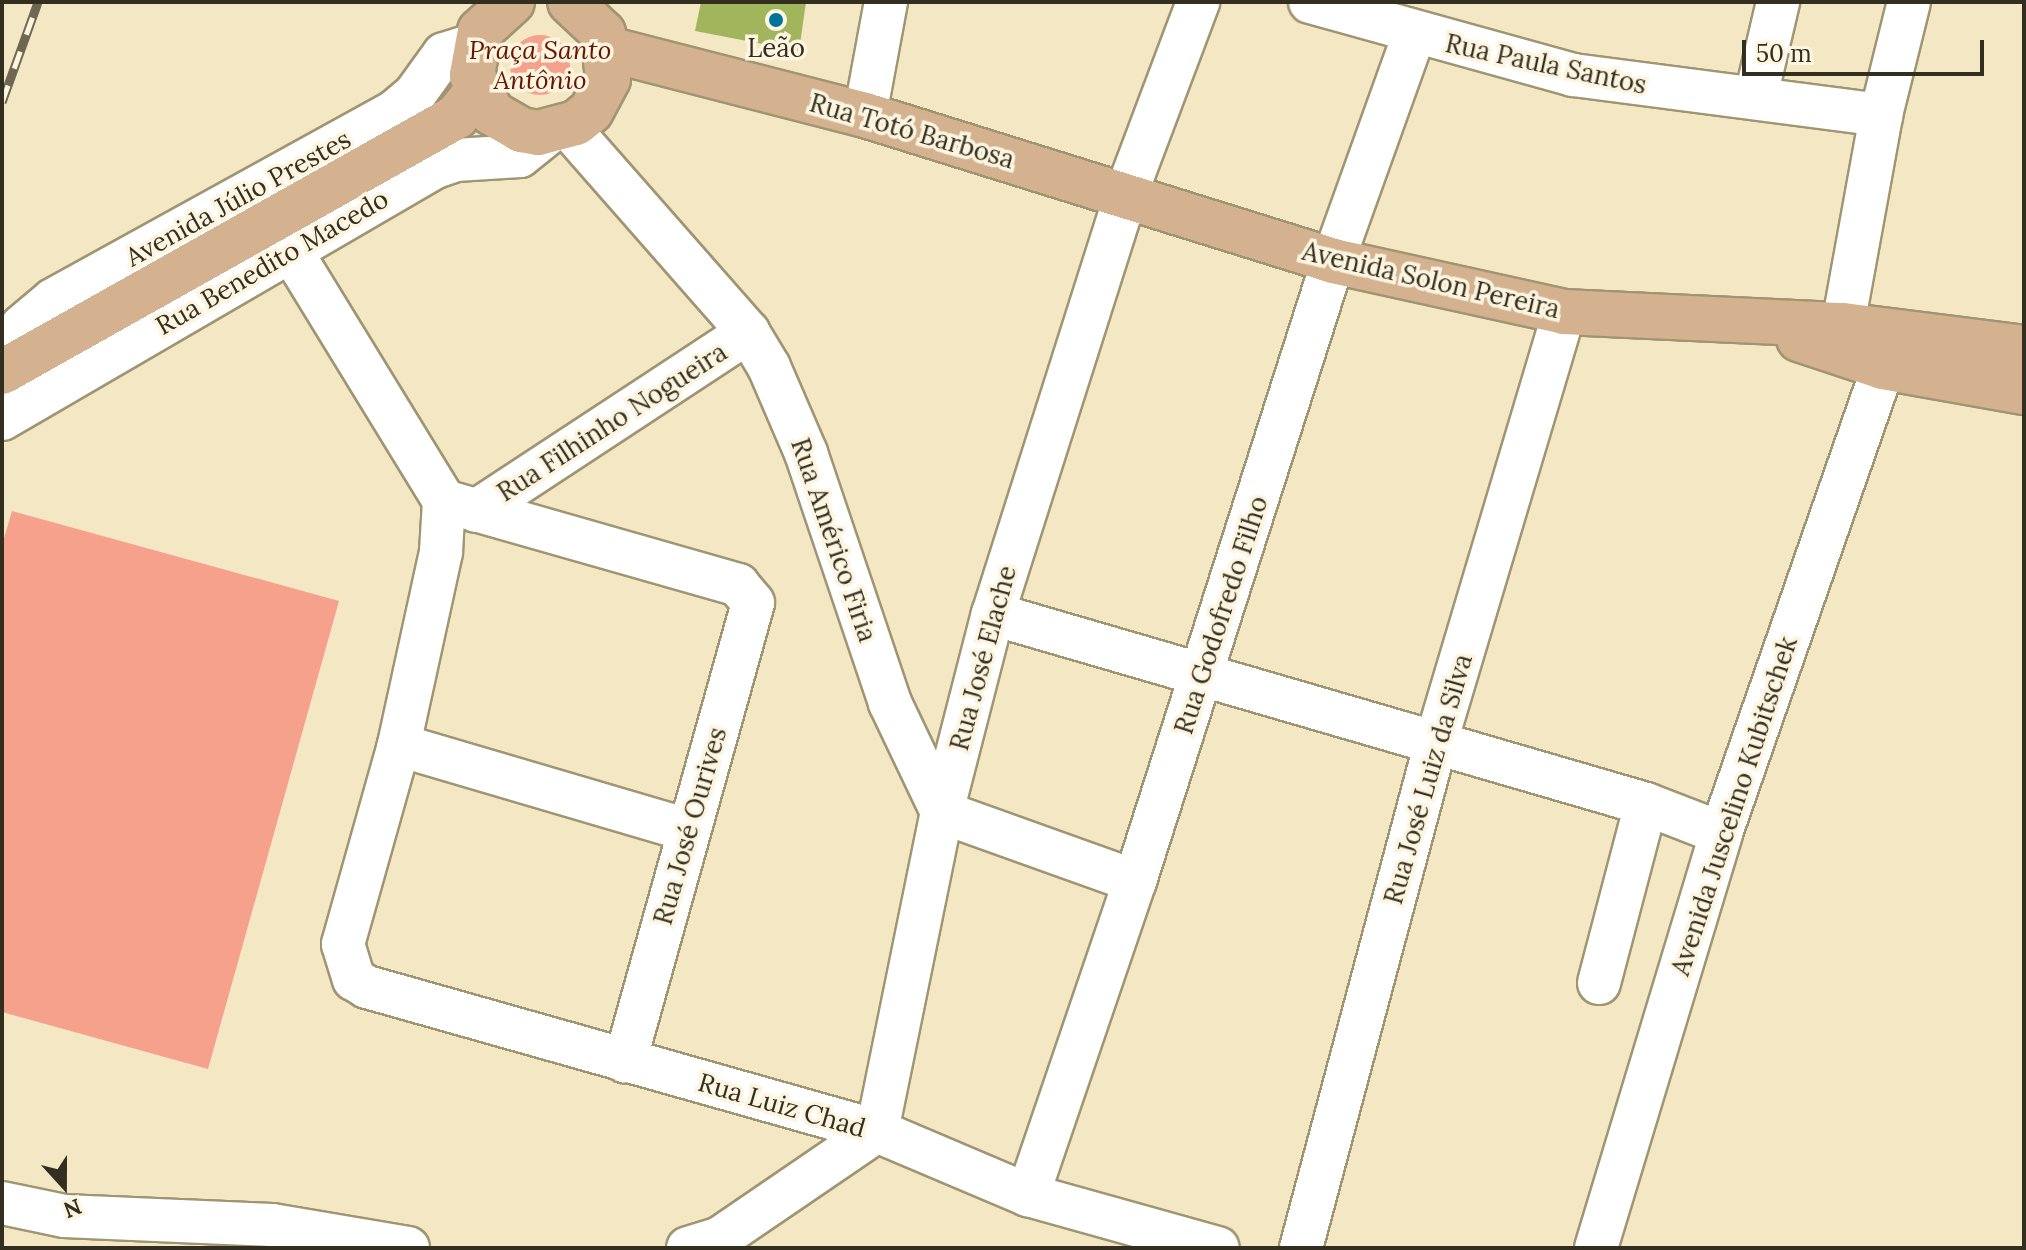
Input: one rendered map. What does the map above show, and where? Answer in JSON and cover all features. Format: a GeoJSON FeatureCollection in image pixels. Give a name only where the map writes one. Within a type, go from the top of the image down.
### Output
{"type":"FeatureCollection","features":[{"type":"Feature","properties":{"kind":"main road"},"geometry":{"type":"LineString","coordinates":[[512,2],[492,15],[474,45],[475,107],[521,130],[558,130],[602,95],[608,49],[593,19],[574,3]]}},
{"type":"Feature","properties":{"kind":"main road","name":"Rua Totó Barbosa"},"geometry":{"type":"LineString","coordinates":[[608,49],[865,115],[1126,194]]}},
{"type":"Feature","properties":{"kind":"main road","name":"Rua Totó Barbosa"},"geometry":{"type":"LineString","coordinates":[[602,95],[697,73]]}},
{"type":"Feature","properties":{"kind":"main road","name":"Avenida Júlio Prestes"},"geometry":{"type":"LineString","coordinates":[[2,372],[475,107]]}},
{"type":"Feature","properties":{"kind":"main road","name":"Avenida Solon Pereira"},"geometry":{"type":"LineString","coordinates":[[1126,194],[1333,261],[1564,312],[1843,325],[2024,348]]}},
{"type":"Feature","properties":{"kind":"main road","name":"Avenida Solon Pereira"},"geometry":{"type":"LineString","coordinates":[[1744,321],[1883,367],[2024,392]]}},
{"type":"Feature","properties":{"kind":"street"},"geometry":{"type":"LineString","coordinates":[[865,115],[886,2]]}},
{"type":"Feature","properties":{"kind":"street","name":"Rua José Elache"},"geometry":{"type":"LineString","coordinates":[[877,1131],[942,812],[993,614],[1126,194],[1198,2]]}},
{"type":"Feature","properties":{"kind":"street","name":"Rua Paula Santos"},"geometry":{"type":"LineString","coordinates":[[1310,2],[1414,35],[1618,84],[1756,96],[1881,115]]}},
{"type":"Feature","properties":{"kind":"street"},"geometry":{"type":"LineString","coordinates":[[1756,96],[1778,2]]}},
{"type":"Feature","properties":{"kind":"street"},"geometry":{"type":"LineString","coordinates":[[1843,325],[1881,115],[1909,2]]}},
{"type":"Feature","properties":{"kind":"street","name":"Rua Godofredo Filho"},"geometry":{"type":"LineString","coordinates":[[1028,1195],[1203,674],[1333,261],[1414,35]]}},
{"type":"Feature","properties":{"kind":"street","name":"Avenida Júlio Prestes"},"geometry":{"type":"LineString","coordinates":[[2,356],[22,326],[53,300],[395,111],[415,94],[444,54],[474,45]]}},
{"type":"Feature","properties":{"kind":"street","name":"Rua Benedito Macedo"},"geometry":{"type":"LineString","coordinates":[[2,419],[441,164],[520,156],[558,130]]}},
{"type":"Feature","properties":{"kind":"street","name":"Rua Américo Firia"},"geometry":{"type":"LineString","coordinates":[[558,130],[748,332],[801,440],[890,703],[942,812]]}},
{"type":"Feature","properties":{"kind":"street"},"geometry":{"type":"LineString","coordinates":[[291,251],[460,506],[441,552],[399,745],[688,830]]}},
{"type":"Feature","properties":{"kind":"street","name":"Rua José Luiz da Silva"},"geometry":{"type":"LineString","coordinates":[[1301,1248],[1436,742],[1564,312]]}},
{"type":"Feature","properties":{"kind":"street","name":"Rua Filhinho Nogueira"},"geometry":{"type":"LineString","coordinates":[[460,506],[748,332]]}},
{"type":"Feature","properties":{"kind":"street","name":"Avenida Juscelino Kubitschek"},"geometry":{"type":"LineString","coordinates":[[1596,1248],[1721,833],[1883,367]]}},
{"type":"Feature","properties":{"kind":"street","name":"Rua José Ourives"},"geometry":{"type":"LineString","coordinates":[[460,506],[727,581],[749,592],[752,615],[688,830],[625,1061]]}},
{"type":"Feature","properties":{"kind":"street"},"geometry":{"type":"LineString","coordinates":[[993,614],[1646,804],[1721,833]]}},
{"type":"Feature","properties":{"kind":"street","name":"Rua Luiz Chad"},"geometry":{"type":"LineString","coordinates":[[399,745],[343,944],[347,969],[367,987],[877,1131],[1028,1195],[1218,1248]]}},
{"type":"Feature","properties":{"kind":"street"},"geometry":{"type":"LineString","coordinates":[[1599,983],[1646,804]]}},
{"type":"Feature","properties":{"kind":"street"},"geometry":{"type":"LineString","coordinates":[[942,812],[1135,881]]}},
{"type":"Feature","properties":{"kind":"street"},"geometry":{"type":"LineString","coordinates":[[688,1248],[720,1238],[877,1131]]}},
{"type":"Feature","properties":{"kind":"street"},"geometry":{"type":"LineString","coordinates":[[2,1203],[64,1216],[272,1225],[408,1248]]}},
{"type":"Feature","properties":{"kind":"green space","name":"Praça Santo Antônio"},"geometry":{"type":"Polygon","coordinates":[[[540,35],[552,37],[561,44],[568,53],[568,77],[561,86],[552,93],[540,95],[528,93],[519,86],[512,77],[510,65],[512,53],[519,44],[528,37],[540,35]]]}},
{"type":"Feature","properties":{"kind":"green space"},"geometry":{"type":"Polygon","coordinates":[[[12,511],[339,601],[208,1069],[2,1012],[2,545],[12,511]]]}},
{"type":"Feature","properties":{"kind":"building"},"geometry":{"type":"Polygon","coordinates":[[[701,2],[806,2],[799,51],[695,31],[701,2]]]}},
{"type":"Feature","properties":{"kind":"railway"},"geometry":{"type":"LineString","coordinates":[[2,102],[38,2]]}},
{"type":"Feature","properties":{"kind":"place","name":"Leão"},"geometry":{"type":"Point","coordinates":[776,20]}}]}
